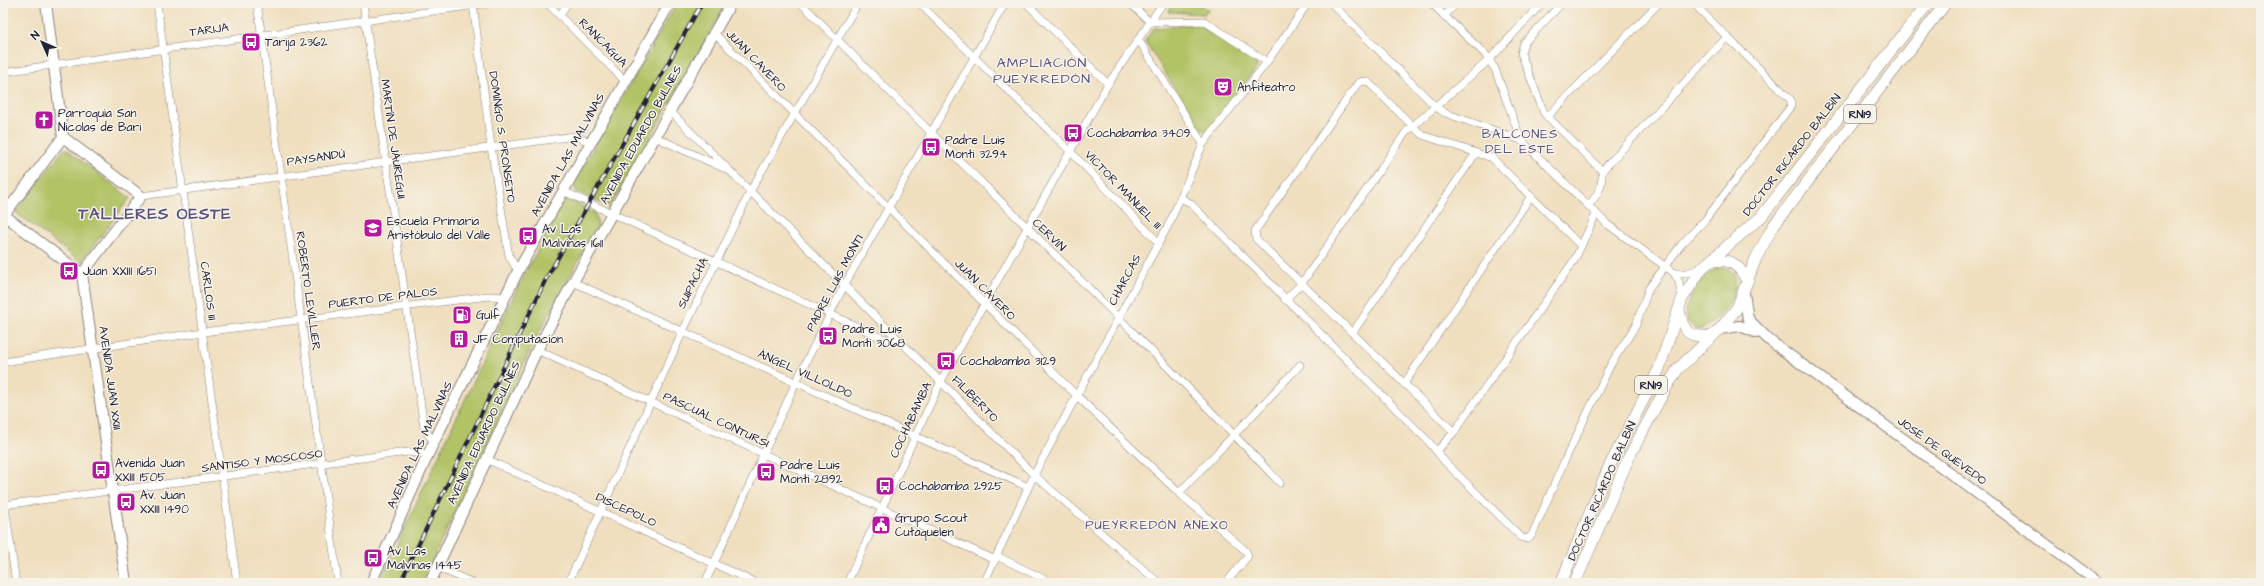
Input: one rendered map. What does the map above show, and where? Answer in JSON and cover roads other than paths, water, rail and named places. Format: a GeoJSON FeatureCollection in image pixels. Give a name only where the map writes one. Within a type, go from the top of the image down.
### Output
{"type":"FeatureCollection","features":[{"type":"Feature","properties":{"kind":"main road"},"geometry":{"type":"LineString","coordinates":[[46,3],[63,137],[4,215],[82,274],[141,196],[63,137]]}},
{"type":"Feature","properties":{"kind":"main road","name":"AVENIDA LAS MALVINAS"},"geometry":{"type":"LineString","coordinates":[[371,583],[428,454],[518,271],[670,3]]}},
{"type":"Feature","properties":{"kind":"main road","name":"AVENIDA EDUARDO BULNES"},"geometry":{"type":"LineString","coordinates":[[430,583],[537,350],[611,213],[730,3]]}},
{"type":"Feature","properties":{"kind":"main road","name":"DOCTOR RICARDO BALBÍN"},"geometry":{"type":"LineString","coordinates":[[1561,583],[1608,469],[1662,363],[1680,303],[1705,265],[1743,235],[1761,217],[1928,3]]}},
{"type":"Feature","properties":{"kind":"main road","name":"DOCTOR RICARDO BALBÍN"},"geometry":{"type":"LineString","coordinates":[[1575,583],[1629,457],[1667,386],[1686,360],[1716,333],[1737,308],[1758,253],[1774,225],[1946,3]]}},
{"type":"Feature","properties":{"kind":"main road"},"geometry":{"type":"LineString","coordinates":[[1705,265],[1725,260],[1733,263],[1739,268],[1746,287],[1748,319],[1769,340]]}},
{"type":"Feature","properties":{"kind":"main road","name":"AVENIDA JUAN XXIII"},"geometry":{"type":"LineString","coordinates":[[82,274],[126,583]]}},
{"type":"Feature","properties":{"kind":"main road"},"geometry":{"type":"LineString","coordinates":[[1680,303],[1682,324],[1687,332],[1695,336],[1716,333],[1734,326],[1744,327],[1769,340]]}},
{"type":"Feature","properties":{"kind":"main road","name":"JOSÉ DE QUEVEDO"},"geometry":{"type":"LineString","coordinates":[[1769,340],[2099,583]]}},
{"type":"Feature","properties":{"kind":"street","name":"CARLOS III"},"geometry":{"type":"LineString","coordinates":[[157,3],[237,583]]}},
{"type":"Feature","properties":{"kind":"street","name":"ROBERTO LEVILLIER"},"geometry":{"type":"LineString","coordinates":[[257,3],[338,583]]}},
{"type":"Feature","properties":{"kind":"street","name":"MARTÍN DE JÁUREGUI"},"geometry":{"type":"LineString","coordinates":[[363,3],[424,428],[430,437],[435,440]]}},
{"type":"Feature","properties":{"kind":"street","name":"TARIJA"},"geometry":{"type":"LineString","coordinates":[[3,72],[261,34],[473,4],[490,3]]}},
{"type":"Feature","properties":{"kind":"street","name":"RANCAGUA"},"geometry":{"type":"LineString","coordinates":[[547,3],[625,81]]}},
{"type":"Feature","properties":{"kind":"street"},"geometry":{"type":"LineString","coordinates":[[560,16],[567,3]]}},
{"type":"Feature","properties":{"kind":"street","name":"CERVIN"},"geometry":{"type":"LineString","coordinates":[[801,3],[932,132],[1026,228],[1118,317],[1235,435],[1280,483]]}},
{"type":"Feature","properties":{"kind":"street","name":"SUIPACHA"},"geometry":{"type":"LineString","coordinates":[[568,583],[683,331],[751,190],[793,114],[858,3]]}},
{"type":"Feature","properties":{"kind":"street","name":"VÍCTOR MANUEL III"},"geometry":{"type":"LineString","coordinates":[[919,3],[1070,151],[1158,242]]}},
{"type":"Feature","properties":{"kind":"street","name":"PADRE LUIS MONTI"},"geometry":{"type":"LineString","coordinates":[[705,583],[796,382],[845,284],[1005,3]]}},
{"type":"Feature","properties":{"kind":"street"},"geometry":{"type":"LineString","coordinates":[[1026,3],[1108,84]]}},
{"type":"Feature","properties":{"kind":"street"},"geometry":{"type":"LineString","coordinates":[[1130,3],[1150,22],[1204,21],[1267,62]]}},
{"type":"Feature","properties":{"kind":"street","name":"COCHABAMBA"},"geometry":{"type":"LineString","coordinates":[[847,583],[941,381],[1108,84],[1163,3]]}},
{"type":"Feature","properties":{"kind":"street","name":"CHARCAS"},"geometry":{"type":"LineString","coordinates":[[984,583],[1034,475],[1181,198],[1203,144],[1267,62],[1308,3]]}},
{"type":"Feature","properties":{"kind":"street"},"geometry":{"type":"LineString","coordinates":[[1331,3],[1436,107],[1446,113],[1521,140],[1596,214],[1674,273],[1679,282],[1680,303]]}},
{"type":"Feature","properties":{"kind":"street"},"geometry":{"type":"LineString","coordinates":[[1431,3],[1489,60],[1495,69],[1521,140]]}},
{"type":"Feature","properties":{"kind":"street"},"geometry":{"type":"LineString","coordinates":[[1444,16],[1457,3]]}},
{"type":"Feature","properties":{"kind":"street"},"geometry":{"type":"LineString","coordinates":[[1286,300],[1302,284],[1412,125],[1436,107],[1489,60],[1542,3]]}},
{"type":"Feature","properties":{"kind":"street"},"geometry":{"type":"LineString","coordinates":[[1562,3],[1521,49],[1541,107],[1547,117],[1602,171]]}},
{"type":"Feature","properties":{"kind":"street"},"geometry":{"type":"LineString","coordinates":[[1547,117],[1659,3]]}},
{"type":"Feature","properties":{"kind":"street"},"geometry":{"type":"LineString","coordinates":[[1181,198],[1190,203],[1521,537],[1527,539],[1532,535],[1564,462],[1611,364],[1636,325],[1649,288],[1688,236],[1705,220],[1791,106],[1791,100],[1693,3]]}},
{"type":"Feature","properties":{"kind":"street","name":"DOMINGO S. PRONSETO"},"geometry":{"type":"LineString","coordinates":[[473,4],[491,147],[509,256],[518,271]]}},
{"type":"Feature","properties":{"kind":"street","name":"JUAN CAVERO"},"geometry":{"type":"LineString","coordinates":[[713,32],[793,114],[1076,395],[1179,493],[1246,551],[1248,556],[1226,583]]}},
{"type":"Feature","properties":{"kind":"street"},"geometry":{"type":"LineString","coordinates":[[1588,206],[1600,190],[1602,171],[1727,37]]}},
{"type":"Feature","properties":{"kind":"street"},"geometry":{"type":"LineString","coordinates":[[1138,39],[1203,144]]}},
{"type":"Feature","properties":{"kind":"street"},"geometry":{"type":"LineString","coordinates":[[1454,432],[1256,239],[1255,231],[1358,83],[1363,81],[1368,82],[1426,137],[1492,158],[1581,246]]}},
{"type":"Feature","properties":{"kind":"street","name":"FILIBERTO"},"geometry":{"type":"LineString","coordinates":[[669,110],[751,190],[1034,475],[1159,583]]}},
{"type":"Feature","properties":{"kind":"street","name":"PAYSANDÚ"},"geometry":{"type":"LineString","coordinates":[[141,196],[575,136],[590,142]]}},
{"type":"Feature","properties":{"kind":"street","name":"FILIBERTO"},"geometry":{"type":"LineString","coordinates":[[655,137],[732,172]]}},
{"type":"Feature","properties":{"kind":"street"},"geometry":{"type":"LineString","coordinates":[[1353,332],[1476,153]]}},
{"type":"Feature","properties":{"kind":"street"},"geometry":{"type":"LineString","coordinates":[[563,191],[884,339],[901,340]]}},
{"type":"Feature","properties":{"kind":"street"},"geometry":{"type":"LineString","coordinates":[[1404,384],[1531,196]]}},
{"type":"Feature","properties":{"kind":"street"},"geometry":{"type":"LineString","coordinates":[[1436,451],[1454,432],[1575,259],[1596,214]]}},
{"type":"Feature","properties":{"kind":"street"},"geometry":{"type":"LineString","coordinates":[[1674,273],[1690,273],[1705,265]]}},
{"type":"Feature","properties":{"kind":"street","name":"ÁNGEL VILLOLDO"},"geometry":{"type":"LineString","coordinates":[[573,282],[1028,487]]}},
{"type":"Feature","properties":{"kind":"street","name":"PUERTO DE PALOS"},"geometry":{"type":"LineString","coordinates":[[3,362],[203,332],[489,296],[505,297]]}},
{"type":"Feature","properties":{"kind":"street","name":"PASCUAL CONTURSI"},"geometry":{"type":"LineString","coordinates":[[537,350],[882,508],[1052,583]]}},
{"type":"Feature","properties":{"kind":"street"},"geometry":{"type":"LineString","coordinates":[[1179,493],[1300,365]]}},
{"type":"Feature","properties":{"kind":"street","name":"SANTISO Y MOSCOSO"},"geometry":{"type":"LineString","coordinates":[[4,505],[408,452],[428,454]]}},
{"type":"Feature","properties":{"kind":"street","name":"DISCEPOLO"},"geometry":{"type":"LineString","coordinates":[[486,459],[600,510],[756,583]]}},
{"type":"Feature","properties":{"kind":"street"},"geometry":{"type":"LineString","coordinates":[[3,493],[16,583]]}},
{"type":"Feature","properties":{"kind":"street"},"geometry":{"type":"LineString","coordinates":[[437,567],[473,583]]}},
{"type":"Feature","properties":{"kind":"railway"},"geometry":{"type":"LineString","coordinates":[[400,583],[546,279],[702,3]]}},
{"type":"Feature","properties":{"kind":"place","name":"Tarija 2362"},"geometry":{"type":"Point","coordinates":[251,42]}},
{"type":"Feature","properties":{"kind":"place","name":"Anfiteatro"},"geometry":{"type":"Point","coordinates":[1223,87]}},
{"type":"Feature","properties":{"kind":"place","name":"Parroquia San Nicolas de Bari"},"geometry":{"type":"Point","coordinates":[44,120]}},
{"type":"Feature","properties":{"kind":"place","name":"Cochabamba 3409"},"geometry":{"type":"Point","coordinates":[1073,133]}},
{"type":"Feature","properties":{"kind":"place","name":"Padre Luis Monti 3294"},"geometry":{"type":"Point","coordinates":[931,147]}},
{"type":"Feature","properties":{"kind":"place","name":"Escuela Primaria Aristóbulo del Valle"},"geometry":{"type":"Point","coordinates":[373,228]}},
{"type":"Feature","properties":{"kind":"place","name":"Av Las Malvinas 1611"},"geometry":{"type":"Point","coordinates":[528,236]}},
{"type":"Feature","properties":{"kind":"place","name":"Juan XXIII 1651"},"geometry":{"type":"Point","coordinates":[69,271]}},
{"type":"Feature","properties":{"kind":"place","name":"Gulf"},"geometry":{"type":"Point","coordinates":[462,315]}},
{"type":"Feature","properties":{"kind":"place","name":"Padre Luis Monti 3068"},"geometry":{"type":"Point","coordinates":[828,336]}},
{"type":"Feature","properties":{"kind":"place","name":"JF Computacion"},"geometry":{"type":"Point","coordinates":[459,339]}},
{"type":"Feature","properties":{"kind":"place","name":"Cochabamba 3129"},"geometry":{"type":"Point","coordinates":[946,361]}},
{"type":"Feature","properties":{"kind":"place","name":"Avenida Juan XXIII 1505"},"geometry":{"type":"Point","coordinates":[101,470]}},
{"type":"Feature","properties":{"kind":"place","name":"Padre Luis Monti 2892"},"geometry":{"type":"Point","coordinates":[766,472]}},
{"type":"Feature","properties":{"kind":"place","name":"Cochabamba 2925"},"geometry":{"type":"Point","coordinates":[885,486]}},
{"type":"Feature","properties":{"kind":"place","name":"Av. Juan XXIII 1490"},"geometry":{"type":"Point","coordinates":[126,502]}},
{"type":"Feature","properties":{"kind":"place","name":"Grupo Scout Cutaquelen"},"geometry":{"type":"Point","coordinates":[881,525]}},
{"type":"Feature","properties":{"kind":"place","name":"Av Las Malvinas 1445"},"geometry":{"type":"Point","coordinates":[373,558]}},
{"type":"Feature","properties":{"kind":"district","name":"AMPLIACIÓN PUEYRREDÓN"},"geometry":{"type":"Point","coordinates":[1042,72]}},
{"type":"Feature","properties":{"kind":"district","name":"BALCONES DEL ESTE"},"geometry":{"type":"Point","coordinates":[1520,142]}},
{"type":"Feature","properties":{"kind":"district","name":"TALLERES OESTE"},"geometry":{"type":"Point","coordinates":[155,214]}},
{"type":"Feature","properties":{"kind":"district","name":"PUEYRREDÓN ANEXO"},"geometry":{"type":"Point","coordinates":[1157,525]}}]}
